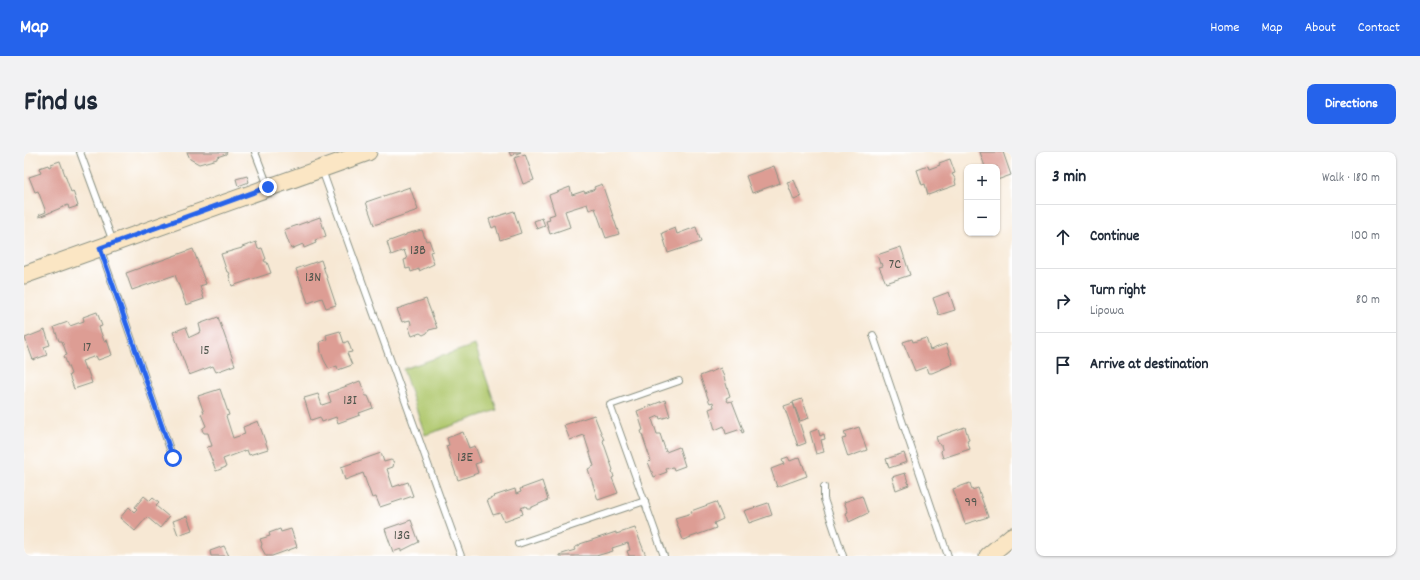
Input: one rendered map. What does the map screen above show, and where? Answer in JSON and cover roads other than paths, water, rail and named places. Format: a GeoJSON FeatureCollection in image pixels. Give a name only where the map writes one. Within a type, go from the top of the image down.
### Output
{"type":"FeatureCollection","features":[{"type":"Feature","properties":{"kind":"street"},"geometry":{"type":"LineString","coordinates":[[24,275],[368,152]]}},
{"type":"Feature","properties":{"kind":"street"},"geometry":{"type":"LineString","coordinates":[[988,556],[1012,536]]}},
{"type":"Feature","properties":{"kind":"lane"},"geometry":{"type":"LineString","coordinates":[[80,152],[107,246],[173,458]]}},
{"type":"Feature","properties":{"kind":"lane"},"geometry":{"type":"LineString","coordinates":[[255,152],[268,187]]}},
{"type":"Feature","properties":{"kind":"lane"},"geometry":{"type":"LineString","coordinates":[[322,168],[461,556]]}},
{"type":"Feature","properties":{"kind":"lane"},"geometry":{"type":"LineString","coordinates":[[873,335],[948,556]]}},
{"type":"Feature","properties":{"kind":"lane"},"geometry":{"type":"LineString","coordinates":[[664,556],[610,405],[679,381]]}},
{"type":"Feature","properties":{"kind":"lane"},"geometry":{"type":"LineString","coordinates":[[824,487],[824,499],[843,556]]}},
{"type":"Feature","properties":{"kind":"lane"},"geometry":{"type":"LineString","coordinates":[[518,544],[645,501]]}}]}
